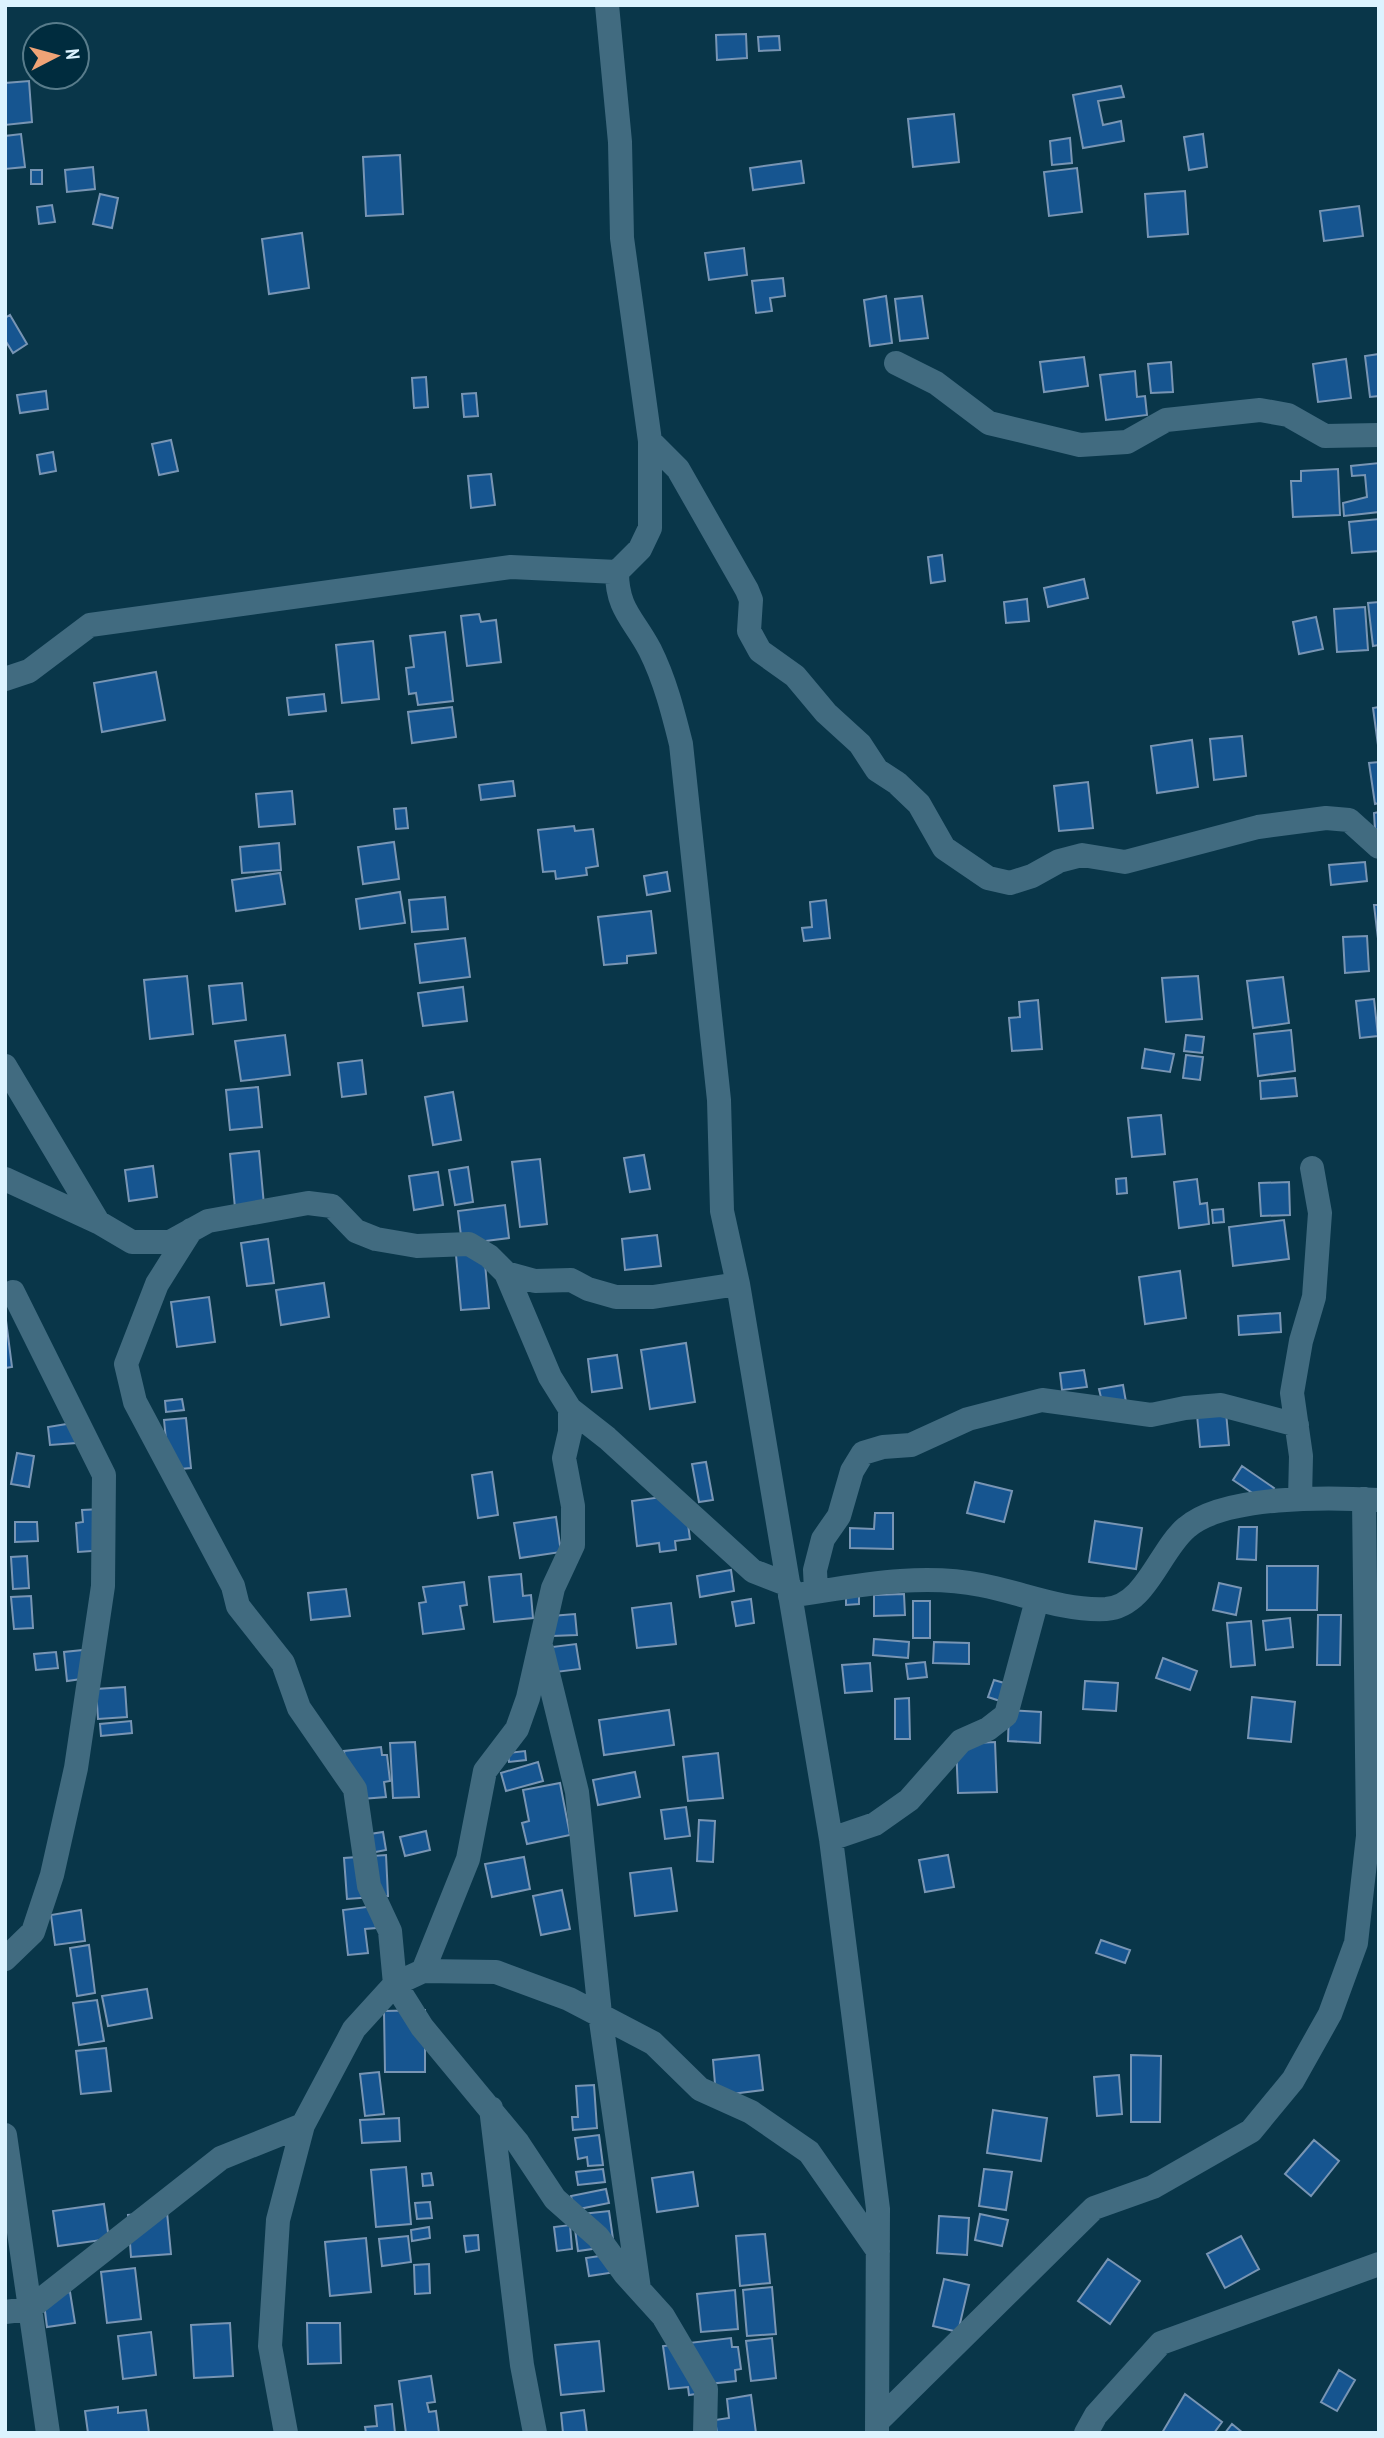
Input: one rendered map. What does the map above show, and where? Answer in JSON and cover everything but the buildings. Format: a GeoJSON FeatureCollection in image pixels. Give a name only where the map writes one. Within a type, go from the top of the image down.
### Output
{"type":"FeatureCollection","features":[{"type":"Feature","properties":{"kind":"street"},"geometry":{"type":"LineString","coordinates":[[607,5],[620,142],[622,238],[650,441],[650,528],[640,549],[617,572],[617,592],[623,610],[650,649],[670,696],[681,744],[719,1100],[722,1211],[738,1284],[831,1839],[878,2209],[877,2427]]}},
{"type":"Feature","properties":{"kind":"street"},"geometry":{"type":"LineString","coordinates":[[896,363],[936,383],[989,424],[1080,445],[1127,442],[1166,419],[1260,410],[1288,415],[1325,436],[1379,435]]}},
{"type":"Feature","properties":{"kind":"street"},"geometry":{"type":"LineString","coordinates":[[650,441],[678,469],[747,590],[751,600],[750,631],[760,651],[795,676],[826,713],[860,744],[877,770],[919,804],[944,848],[988,878],[1010,883],[1032,876],[1059,861],[1082,855],[1125,862],[1258,827],[1326,818],[1349,820],[1379,848]]}},
{"type":"Feature","properties":{"kind":"street"},"geometry":{"type":"LineString","coordinates":[[5,679],[29,671],[90,625],[511,567],[617,572]]}},
{"type":"Feature","properties":{"kind":"street"},"geometry":{"type":"LineString","coordinates":[[5,1066],[98,1222]]}},
{"type":"Feature","properties":{"kind":"street"},"geometry":{"type":"LineString","coordinates":[[1300,1499],[1301,1456],[1292,1393],[1301,1341],[1314,1297],[1320,1213],[1312,1168]]}},
{"type":"Feature","properties":{"kind":"street"},"geometry":{"type":"LineString","coordinates":[[5,1179],[98,1222],[132,1242],[170,1242],[208,1222],[308,1203],[332,1206],[356,1231],[376,1239],[417,1245],[469,1244],[489,1255],[506,1273],[550,1377],[570,1409],[607,1438],[754,1571],[790,1590],[816,1592],[909,1579],[979,1584],[1055,1605],[1109,1609],[1139,1593],[1160,1557],[1187,1527],[1212,1515],[1254,1504],[1300,1499],[1372,1500],[1368,1836],[1356,1943],[1330,2014],[1293,2080],[1251,2131],[1153,2187],[1094,2208],[877,2427]]}},
{"type":"Feature","properties":{"kind":"street"},"geometry":{"type":"LineString","coordinates":[[191,1230],[157,1284],[126,1364],[135,1402],[233,1586],[238,1606],[283,1663],[299,1708],[355,1789],[369,1886],[390,1931],[395,1984],[422,2027],[491,2108],[555,2199],[598,2237],[663,2316],[706,2389],[705,2433]]}},
{"type":"Feature","properties":{"kind":"street"},"geometry":{"type":"LineString","coordinates":[[506,1273],[535,1281],[571,1279],[588,1289],[617,1297],[653,1297],[738,1284]]}},
{"type":"Feature","properties":{"kind":"street"},"geometry":{"type":"LineString","coordinates":[[5,1959],[33,1932],[52,1875],[76,1768],[103,1586],[104,1475],[13,1292]]}},
{"type":"Feature","properties":{"kind":"street"},"geometry":{"type":"LineString","coordinates":[[816,1592],[815,1570],[822,1539],[839,1516],[852,1471],[863,1454],[883,1447],[911,1446],[968,1419],[1042,1400],[1151,1415],[1185,1408],[1221,1405],[1297,1425]]}},
{"type":"Feature","properties":{"kind":"street"},"geometry":{"type":"LineString","coordinates":[[424,1971],[468,1859],[485,1771],[517,1729],[541,1645],[553,1588],[573,1545],[575,1532],[564,1458],[570,1432],[570,1409]]}},
{"type":"Feature","properties":{"kind":"street"},"geometry":{"type":"LineString","coordinates":[[831,1839],[875,1824],[909,1800],[961,1741],[988,1729],[1006,1715],[1037,1600]]}},
{"type":"Feature","properties":{"kind":"street"},"geometry":{"type":"LineString","coordinates":[[541,1645],[578,1792],[600,2014],[639,2289]]}},
{"type":"Feature","properties":{"kind":"street"},"geometry":{"type":"LineString","coordinates":[[286,2433],[270,2346],[278,2220],[303,2124],[354,2029],[395,1984],[424,1971],[496,1972],[600,2014],[653,2043],[701,2089],[751,2112],[808,2152],[878,2251]]}},
{"type":"Feature","properties":{"kind":"street"},"geometry":{"type":"LineString","coordinates":[[491,2108],[522,2365],[535,2433]]}},
{"type":"Feature","properties":{"kind":"street"},"geometry":{"type":"LineString","coordinates":[[17,2311],[221,2158],[303,2124]]}},
{"type":"Feature","properties":{"kind":"street"},"geometry":{"type":"LineString","coordinates":[[5,2135],[17,2311],[48,2433]]}},
{"type":"Feature","properties":{"kind":"street"},"geometry":{"type":"LineString","coordinates":[[1086,2433],[1096,2415],[1161,2343],[1379,2264]]}}]}
